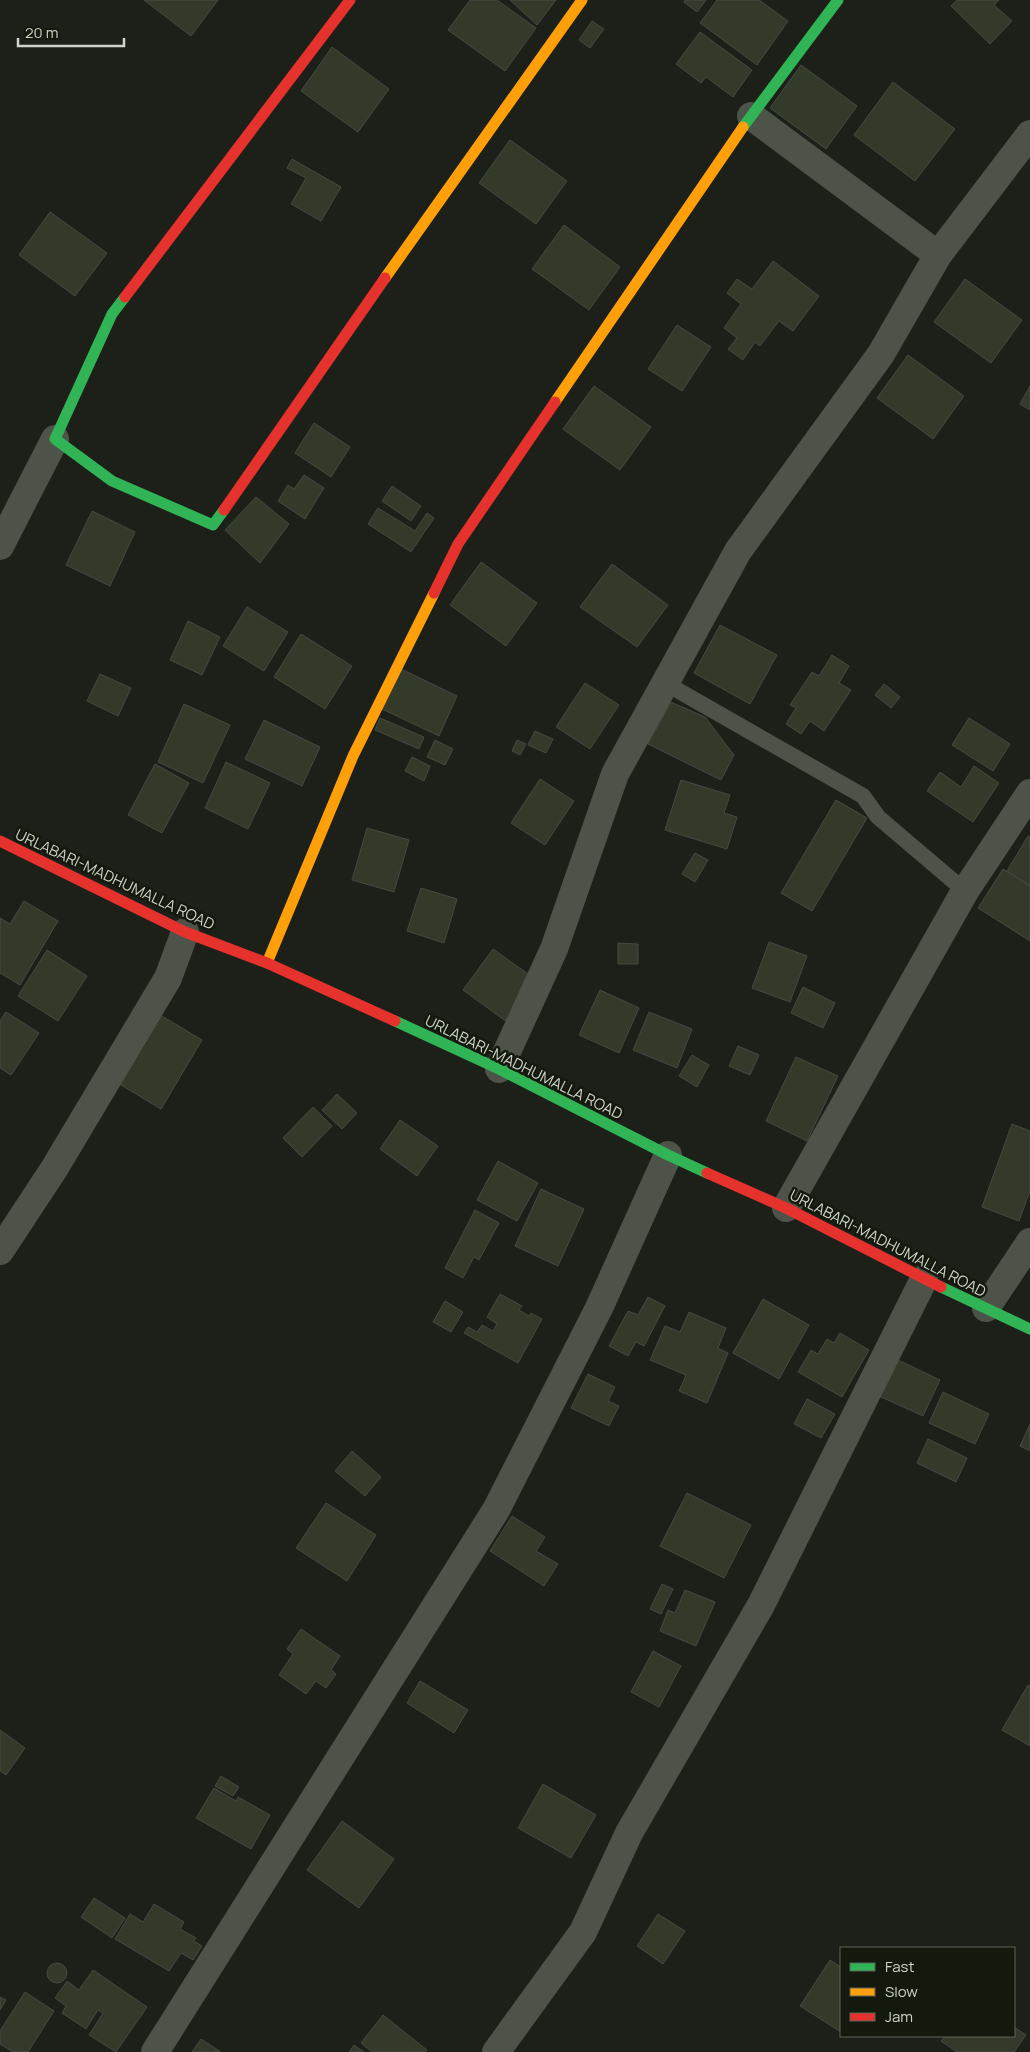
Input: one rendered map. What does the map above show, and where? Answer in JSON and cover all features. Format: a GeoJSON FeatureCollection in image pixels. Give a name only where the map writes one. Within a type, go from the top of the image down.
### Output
{"type":"FeatureCollection","features":[{"type":"Feature","properties":{"kind":"street"},"geometry":{"type":"LineString","coordinates":[[0,546],[55,439],[112,314],[350,0]]}},
{"type":"Feature","properties":{"kind":"street"},"geometry":{"type":"LineString","coordinates":[[55,439],[112,481],[213,525],[516,91],[582,0]]}},
{"type":"Feature","properties":{"kind":"street"},"geometry":{"type":"LineString","coordinates":[[267,963],[353,756],[458,544],[751,116],[838,0]]}},
{"type":"Feature","properties":{"kind":"street"},"geometry":{"type":"LineString","coordinates":[[751,116],[938,255]]}},
{"type":"Feature","properties":{"kind":"street"},"geometry":{"type":"LineString","coordinates":[[499,1069],[554,948],[615,774],[738,551],[881,354],[938,255],[1030,134]]}},
{"type":"Feature","properties":{"kind":"street"},"geometry":{"type":"LineString","coordinates":[[786,1208],[965,891],[1030,793]]}},
{"type":"Feature","properties":{"kind":"street","name":"URLABARI-MADHUMALLA ROAD"},"geometry":{"type":"LineString","coordinates":[[0,841],[185,932],[267,963],[499,1069],[668,1155],[786,1208],[924,1279],[1030,1329]]}},
{"type":"Feature","properties":{"kind":"street"},"geometry":{"type":"LineString","coordinates":[[0,1251],[54,1169],[168,978],[185,932]]}},
{"type":"Feature","properties":{"kind":"street"},"geometry":{"type":"LineString","coordinates":[[155,2052],[496,1510],[600,1308],[668,1155]]}},
{"type":"Feature","properties":{"kind":"street"},"geometry":{"type":"LineString","coordinates":[[986,1308],[1030,1242]]}},
{"type":"Feature","properties":{"kind":"street"},"geometry":{"type":"LineString","coordinates":[[496,2052],[583,1932],[629,1833],[761,1605],[924,1279]]}},
{"type":"Feature","properties":{"kind":"lane"},"geometry":{"type":"LineString","coordinates":[[665,683],[863,796],[878,817],[965,891]]}},
{"type":"Feature","properties":{"kind":"building"},"geometry":{"type":"Polygon","coordinates":[[[144,0],[218,0],[191,36],[144,0]]]}},
{"type":"Feature","properties":{"kind":"building"},"geometry":{"type":"Polygon","coordinates":[[[470,0],[497,0],[536,28],[505,71],[448,30],[470,0]]]}},
{"type":"Feature","properties":{"kind":"building"},"geometry":{"type":"Polygon","coordinates":[[[510,0],[556,0],[537,25],[510,0]]]}},
{"type":"Feature","properties":{"kind":"building"},"geometry":{"type":"Polygon","coordinates":[[[685,0],[706,0],[697,12],[684,2],[685,0]]]}},
{"type":"Feature","properties":{"kind":"building"},"geometry":{"type":"Polygon","coordinates":[[[717,0],[759,0],[788,21],[757,65],[700,23],[717,0]]]}},
{"type":"Feature","properties":{"kind":"building"},"geometry":{"type":"Polygon","coordinates":[[[957,0],[999,0],[994,5],[1012,21],[990,44],[951,6],[957,0]]]}},
{"type":"Feature","properties":{"kind":"building"},"geometry":{"type":"Polygon","coordinates":[[[592,21],[604,29],[590,48],[579,40],[592,21]]]}},
{"type":"Feature","properties":{"kind":"building"},"geometry":{"type":"Polygon","coordinates":[[[700,32],[752,70],[733,97],[706,77],[701,83],[676,64],[700,32]]]}},
{"type":"Feature","properties":{"kind":"building"},"geometry":{"type":"Polygon","coordinates":[[[332,47],[389,89],[358,132],[301,91],[332,47]]]}},
{"type":"Feature","properties":{"kind":"building"},"geometry":{"type":"Polygon","coordinates":[[[801,65],[857,106],[826,149],[770,108],[801,65]]]}},
{"type":"Feature","properties":{"kind":"building"},"geometry":{"type":"Polygon","coordinates":[[[893,82],[955,129],[915,181],[854,135],[893,82]]]}},
{"type":"Feature","properties":{"kind":"building"},"geometry":{"type":"Polygon","coordinates":[[[510,140],[567,181],[536,224],[479,183],[510,140]]]}},
{"type":"Feature","properties":{"kind":"building"},"geometry":{"type":"Polygon","coordinates":[[[292,159],[341,187],[321,221],[291,204],[306,178],[287,168],[292,159]]]}},
{"type":"Feature","properties":{"kind":"building"},"geometry":{"type":"Polygon","coordinates":[[[50,212],[107,253],[75,296],[19,255],[50,212]]]}},
{"type":"Feature","properties":{"kind":"building"},"geometry":{"type":"Polygon","coordinates":[[[564,225],[620,267],[589,310],[532,269],[564,225]]]}},
{"type":"Feature","properties":{"kind":"building"},"geometry":{"type":"Polygon","coordinates":[[[773,261],[819,296],[793,331],[779,321],[760,346],[755,342],[743,360],[728,349],[737,338],[724,328],[741,304],[727,293],[737,279],[752,289],[773,261]]]}},
{"type":"Feature","properties":{"kind":"building"},"geometry":{"type":"Polygon","coordinates":[[[965,279],[1022,320],[991,363],[934,322],[965,279]]]}},
{"type":"Feature","properties":{"kind":"building"},"geometry":{"type":"Polygon","coordinates":[[[677,325],[711,347],[682,391],[648,369],[677,325]]]}},
{"type":"Feature","properties":{"kind":"building"},"geometry":{"type":"Polygon","coordinates":[[[908,355],[964,396],[933,439],[877,398],[908,355]]]}},
{"type":"Feature","properties":{"kind":"building"},"geometry":{"type":"Polygon","coordinates":[[[594,386],[651,427],[620,470],[563,429],[594,386]]]}},
{"type":"Feature","properties":{"kind":"building"},"geometry":{"type":"Polygon","coordinates":[[[1030,386],[1030,410],[1020,404],[1030,386]]]}},
{"type":"Feature","properties":{"kind":"building"},"geometry":{"type":"Polygon","coordinates":[[[314,423],[350,447],[331,477],[295,453],[314,423]]]}},
{"type":"Feature","properties":{"kind":"building"},"geometry":{"type":"Polygon","coordinates":[[[304,475],[324,488],[305,519],[278,501],[288,485],[294,489],[304,475]]]}},
{"type":"Feature","properties":{"kind":"building"},"geometry":{"type":"Polygon","coordinates":[[[392,486],[421,506],[411,521],[382,501],[392,486]]]}},
{"type":"Feature","properties":{"kind":"building"},"geometry":{"type":"Polygon","coordinates":[[[256,497],[289,524],[260,563],[225,530],[256,497]]]}},
{"type":"Feature","properties":{"kind":"building"},"geometry":{"type":"Polygon","coordinates":[[[378,508],[415,531],[427,513],[434,518],[411,552],[368,524],[378,508]]]}},
{"type":"Feature","properties":{"kind":"building"},"geometry":{"type":"Polygon","coordinates":[[[92,511],[135,532],[110,586],[66,565],[92,511]]]}},
{"type":"Feature","properties":{"kind":"building"},"geometry":{"type":"Polygon","coordinates":[[[481,562],[537,603],[506,646],[450,605],[481,562]]]}},
{"type":"Feature","properties":{"kind":"building"},"geometry":{"type":"Polygon","coordinates":[[[612,564],[668,605],[637,647],[580,607],[612,564]]]}},
{"type":"Feature","properties":{"kind":"building"},"geometry":{"type":"Polygon","coordinates":[[[247,607],[288,632],[264,671],[223,646],[247,607]]]}},
{"type":"Feature","properties":{"kind":"building"},"geometry":{"type":"Polygon","coordinates":[[[188,621],[220,637],[202,675],[170,660],[188,621]]]}},
{"type":"Feature","properties":{"kind":"building"},"geometry":{"type":"Polygon","coordinates":[[[720,625],[777,655],[750,704],[694,673],[720,625]]]}},
{"type":"Feature","properties":{"kind":"building"},"geometry":{"type":"Polygon","coordinates":[[[301,634],[352,666],[325,709],[274,677],[301,634]]]}},
{"type":"Feature","properties":{"kind":"building"},"geometry":{"type":"Polygon","coordinates":[[[832,655],[849,666],[839,683],[851,690],[824,731],[810,721],[801,734],[786,724],[796,708],[790,705],[812,672],[819,676],[832,655]]]}},
{"type":"Feature","properties":{"kind":"building"},"geometry":{"type":"Polygon","coordinates":[[[399,668],[457,696],[439,736],[380,708],[399,668]]]}},
{"type":"Feature","properties":{"kind":"building"},"geometry":{"type":"Polygon","coordinates":[[[100,674],[131,688],[118,716],[87,701],[100,674]]]}},
{"type":"Feature","properties":{"kind":"building"},"geometry":{"type":"Polygon","coordinates":[[[585,683],[619,705],[590,749],[556,727],[585,683]]]}},
{"type":"Feature","properties":{"kind":"building"},"geometry":{"type":"Polygon","coordinates":[[[884,684],[900,697],[891,708],[875,695],[884,684]]]}},
{"type":"Feature","properties":{"kind":"building"},"geometry":{"type":"Polygon","coordinates":[[[671,702],[705,717],[734,755],[721,780],[648,744],[671,702]]]}},
{"type":"Feature","properties":{"kind":"building"},"geometry":{"type":"Polygon","coordinates":[[[184,704],[230,725],[203,783],[158,762],[184,704]]]}},
{"type":"Feature","properties":{"kind":"building"},"geometry":{"type":"Polygon","coordinates":[[[380,718],[424,737],[419,749],[375,730],[380,718]]]}},
{"type":"Feature","properties":{"kind":"building"},"geometry":{"type":"Polygon","coordinates":[[[969,718],[1010,744],[993,771],[952,745],[969,718]]]}},
{"type":"Feature","properties":{"kind":"building"},"geometry":{"type":"Polygon","coordinates":[[[264,720],[320,747],[302,786],[245,759],[264,720]]]}},
{"type":"Feature","properties":{"kind":"building"},"geometry":{"type":"Polygon","coordinates":[[[535,731],[553,739],[546,753],[528,745],[535,731]]]}},
{"type":"Feature","properties":{"kind":"building"},"geometry":{"type":"Polygon","coordinates":[[[435,740],[453,749],[445,765],[427,757],[435,740]]]}},
{"type":"Feature","properties":{"kind":"building"},"geometry":{"type":"Polygon","coordinates":[[[517,740],[526,744],[520,755],[512,751],[517,740]]]}},
{"type":"Feature","properties":{"kind":"building"},"geometry":{"type":"Polygon","coordinates":[[[412,757],[430,766],[424,781],[405,771],[412,757]]]}},
{"type":"Feature","properties":{"kind":"building"},"geometry":{"type":"Polygon","coordinates":[[[226,762],[270,783],[248,829],[205,808],[226,762]]]}},
{"type":"Feature","properties":{"kind":"building"},"geometry":{"type":"Polygon","coordinates":[[[155,764],[189,783],[162,833],[128,815],[155,764]]]}},
{"type":"Feature","properties":{"kind":"building"},"geometry":{"type":"Polygon","coordinates":[[[974,766],[999,783],[973,822],[927,791],[940,772],[961,787],[974,766]]]}},
{"type":"Feature","properties":{"kind":"building"},"geometry":{"type":"Polygon","coordinates":[[[540,779],[574,801],[545,845],[511,823],[540,779]]]}},
{"type":"Feature","properties":{"kind":"building"},"geometry":{"type":"Polygon","coordinates":[[[681,780],[730,795],[724,813],[737,817],[727,849],[665,830],[681,780]]]}},
{"type":"Feature","properties":{"kind":"building"},"geometry":{"type":"Polygon","coordinates":[[[836,800],[867,818],[812,911],[781,893],[836,800]]]}},
{"type":"Feature","properties":{"kind":"building"},"geometry":{"type":"Polygon","coordinates":[[[367,828],[409,840],[394,892],[352,880],[367,828]]]}},
{"type":"Feature","properties":{"kind":"building"},"geometry":{"type":"Polygon","coordinates":[[[1028,836],[1030,837],[1030,886],[1007,871],[1028,836]]]}},
{"type":"Feature","properties":{"kind":"building"},"geometry":{"type":"Polygon","coordinates":[[[695,853],[708,860],[695,882],[682,874],[695,853]]]}},
{"type":"Feature","properties":{"kind":"building"},"geometry":{"type":"Polygon","coordinates":[[[1003,869],[1030,886],[1030,941],[978,908],[1003,869]]]}},
{"type":"Feature","properties":{"kind":"building"},"geometry":{"type":"Polygon","coordinates":[[[421,888],[457,899],[444,943],[407,931],[421,888]]]}},
{"type":"Feature","properties":{"kind":"building"},"geometry":{"type":"Polygon","coordinates":[[[24,901],[58,921],[20,985],[0,973],[0,918],[10,924],[24,901]]]}},
{"type":"Feature","properties":{"kind":"building"},"geometry":{"type":"Polygon","coordinates":[[[769,942],[807,956],[790,1002],[752,988],[769,942]]]}},
{"type":"Feature","properties":{"kind":"building"},"geometry":{"type":"Polygon","coordinates":[[[618,943],[638,944],[638,964],[618,964],[618,943]]]}},
{"type":"Feature","properties":{"kind":"building"},"geometry":{"type":"Polygon","coordinates":[[[493,949],[538,981],[507,1022],[463,990],[493,949]]]}},
{"type":"Feature","properties":{"kind":"building"},"geometry":{"type":"Polygon","coordinates":[[[47,950],[87,976],[58,1021],[18,996],[47,950]]]}},
{"type":"Feature","properties":{"kind":"building"},"geometry":{"type":"Polygon","coordinates":[[[803,987],[835,1003],[823,1028],[791,1013],[803,987]]]}},
{"type":"Feature","properties":{"kind":"building"},"geometry":{"type":"Polygon","coordinates":[[[600,990],[639,1008],[619,1053],[579,1035],[600,990]]]}},
{"type":"Feature","properties":{"kind":"building"},"geometry":{"type":"Polygon","coordinates":[[[6,1012],[39,1033],[11,1075],[0,1068],[0,1021],[6,1012]]]}},
{"type":"Feature","properties":{"kind":"building"},"geometry":{"type":"Polygon","coordinates":[[[649,1012],[692,1029],[677,1068],[633,1050],[649,1012]]]}},
{"type":"Feature","properties":{"kind":"building"},"geometry":{"type":"Polygon","coordinates":[[[157,1013],[202,1040],[161,1109],[116,1082],[157,1013]]]}},
{"type":"Feature","properties":{"kind":"building"},"geometry":{"type":"Polygon","coordinates":[[[738,1046],[759,1055],[750,1075],[729,1066],[738,1046]]]}},
{"type":"Feature","properties":{"kind":"building"},"geometry":{"type":"Polygon","coordinates":[[[692,1055],[709,1065],[697,1087],[679,1076],[692,1055]]]}},
{"type":"Feature","properties":{"kind":"building"},"geometry":{"type":"Polygon","coordinates":[[[796,1057],[838,1076],[807,1141],[766,1121],[796,1057]]]}},
{"type":"Feature","properties":{"kind":"building"},"geometry":{"type":"Polygon","coordinates":[[[337,1094],[357,1113],[342,1129],[322,1110],[337,1094]]]}},
{"type":"Feature","properties":{"kind":"building"},"geometry":{"type":"Polygon","coordinates":[[[313,1107],[332,1126],[302,1157],[283,1138],[313,1107]]]}},
{"type":"Feature","properties":{"kind":"building"},"geometry":{"type":"Polygon","coordinates":[[[400,1120],[438,1146],[417,1176],[380,1149],[400,1120]]]}},
{"type":"Feature","properties":{"kind":"building"},"geometry":{"type":"Polygon","coordinates":[[[1012,1124],[1030,1131],[1030,1191],[1019,1221],[982,1207],[1012,1124]]]}},
{"type":"Feature","properties":{"kind":"building"},"geometry":{"type":"Polygon","coordinates":[[[498,1161],[538,1183],[517,1221],[477,1200],[498,1161]]]}},
{"type":"Feature","properties":{"kind":"building"},"geometry":{"type":"Polygon","coordinates":[[[541,1189],[584,1209],[558,1266],[515,1246],[541,1189]]]}},
{"type":"Feature","properties":{"kind":"building"},"geometry":{"type":"Polygon","coordinates":[[[475,1210],[499,1223],[479,1260],[474,1257],[463,1278],[445,1268],[475,1210]]]}},
{"type":"Feature","properties":{"kind":"building"},"geometry":{"type":"Polygon","coordinates":[[[500,1294],[522,1306],[519,1310],[529,1316],[531,1313],[542,1319],[518,1363],[464,1333],[468,1327],[477,1332],[482,1325],[493,1331],[497,1324],[487,1317],[500,1294]]]}},
{"type":"Feature","properties":{"kind":"building"},"geometry":{"type":"Polygon","coordinates":[[[648,1297],[665,1306],[644,1346],[636,1342],[628,1356],[609,1346],[628,1311],[638,1315],[648,1297]]]}},
{"type":"Feature","properties":{"kind":"building"},"geometry":{"type":"Polygon","coordinates":[[[763,1299],[809,1325],[779,1379],[733,1353],[763,1299]]]}},
{"type":"Feature","properties":{"kind":"building"},"geometry":{"type":"Polygon","coordinates":[[[445,1301],[463,1312],[451,1332],[433,1322],[445,1301]]]}},
{"type":"Feature","properties":{"kind":"building"},"geometry":{"type":"Polygon","coordinates":[[[689,1312],[726,1328],[718,1348],[728,1353],[707,1403],[679,1391],[686,1375],[650,1360],[665,1326],[680,1332],[689,1312]]]}},
{"type":"Feature","properties":{"kind":"building"},"geometry":{"type":"Polygon","coordinates":[[[840,1333],[869,1350],[842,1397],[798,1372],[811,1350],[818,1354],[827,1339],[834,1343],[840,1333]]]}},
{"type":"Feature","properties":{"kind":"building"},"geometry":{"type":"Polygon","coordinates":[[[896,1359],[940,1380],[923,1416],[879,1396],[896,1359]]]}},
{"type":"Feature","properties":{"kind":"building"},"geometry":{"type":"Polygon","coordinates":[[[588,1374],[615,1387],[608,1401],[619,1406],[609,1426],[571,1408],[588,1374]]]}},
{"type":"Feature","properties":{"kind":"building"},"geometry":{"type":"Polygon","coordinates":[[[943,1392],[989,1414],[975,1444],[929,1423],[943,1392]]]}},
{"type":"Feature","properties":{"kind":"building"},"geometry":{"type":"Polygon","coordinates":[[[807,1399],[835,1414],[821,1438],[794,1424],[807,1399]]]}},
{"type":"Feature","properties":{"kind":"building"},"geometry":{"type":"Polygon","coordinates":[[[1030,1424],[1030,1451],[1020,1446],[1030,1424]]]}},
{"type":"Feature","properties":{"kind":"building"},"geometry":{"type":"Polygon","coordinates":[[[928,1439],[967,1458],[956,1482],[917,1463],[928,1439]]]}},
{"type":"Feature","properties":{"kind":"building"},"geometry":{"type":"Polygon","coordinates":[[[352,1451],[381,1477],[365,1496],[335,1471],[352,1451]]]}},
{"type":"Feature","properties":{"kind":"building"},"geometry":{"type":"Polygon","coordinates":[[[687,1493],[751,1525],[724,1578],[660,1546],[687,1493]]]}},
{"type":"Feature","properties":{"kind":"building"},"geometry":{"type":"Polygon","coordinates":[[[326,1503],[376,1535],[347,1581],[296,1548],[326,1503]]]}},
{"type":"Feature","properties":{"kind":"building"},"geometry":{"type":"Polygon","coordinates":[[[512,1516],[545,1537],[536,1551],[558,1564],[544,1586],[490,1551],[512,1516]]]}},
{"type":"Feature","properties":{"kind":"building"},"geometry":{"type":"Polygon","coordinates":[[[662,1584],[673,1589],[661,1614],[650,1609],[662,1584]]]}},
{"type":"Feature","properties":{"kind":"building"},"geometry":{"type":"Polygon","coordinates":[[[685,1590],[715,1602],[696,1646],[660,1631],[668,1610],[675,1613],[685,1590]]]}},
{"type":"Feature","properties":{"kind":"building"},"geometry":{"type":"Polygon","coordinates":[[[301,1629],[340,1656],[331,1670],[336,1674],[326,1688],[316,1681],[306,1694],[279,1675],[293,1654],[287,1649],[301,1629]]]}},
{"type":"Feature","properties":{"kind":"building"},"geometry":{"type":"Polygon","coordinates":[[[653,1651],[681,1666],[659,1707],[631,1692],[653,1651]]]}},
{"type":"Feature","properties":{"kind":"building"},"geometry":{"type":"Polygon","coordinates":[[[420,1681],[468,1710],[454,1733],[407,1703],[420,1681]]]}},
{"type":"Feature","properties":{"kind":"building"},"geometry":{"type":"Polygon","coordinates":[[[1028,1685],[1030,1686],[1030,1746],[1002,1730],[1028,1685]]]}},
{"type":"Feature","properties":{"kind":"building"},"geometry":{"type":"Polygon","coordinates":[[[0,1730],[25,1748],[6,1775],[0,1771],[0,1730]]]}},
{"type":"Feature","properties":{"kind":"building"},"geometry":{"type":"Polygon","coordinates":[[[221,1776],[239,1787],[233,1796],[215,1786],[221,1776]]]}},
{"type":"Feature","properties":{"kind":"building"},"geometry":{"type":"Polygon","coordinates":[[[543,1784],[596,1815],[571,1858],[518,1828],[543,1784]]]}},
{"type":"Feature","properties":{"kind":"building"},"geometry":{"type":"Polygon","coordinates":[[[214,1788],[236,1801],[238,1797],[270,1815],[251,1849],[196,1818],[214,1788]]]}},
{"type":"Feature","properties":{"kind":"building"},"geometry":{"type":"Polygon","coordinates":[[[342,1821],[394,1859],[359,1908],[307,1870],[342,1821]]]}},
{"type":"Feature","properties":{"kind":"building"},"geometry":{"type":"Polygon","coordinates":[[[94,1898],[125,1918],[112,1938],[81,1917],[94,1898]]]}},
{"type":"Feature","properties":{"kind":"building"},"geometry":{"type":"Polygon","coordinates":[[[154,1904],[184,1922],[180,1929],[196,1938],[194,1941],[202,1946],[193,1960],[181,1953],[169,1971],[115,1939],[130,1914],[143,1922],[154,1904]]]}},
{"type":"Feature","properties":{"kind":"building"},"geometry":{"type":"Polygon","coordinates":[[[658,1914],[685,1931],[663,1964],[637,1946],[658,1914]]]}},
{"type":"Feature","properties":{"kind":"building"},"geometry":{"type":"Polygon","coordinates":[[[830,1960],[840,1966],[840,2031],[800,2006],[830,1960]]]}},
{"type":"Feature","properties":{"kind":"building"},"geometry":{"type":"Polygon","coordinates":[[[57,1963],[64,1966],[67,1973],[64,1980],[57,1983],[50,1980],[47,1973],[50,1966],[57,1963]]]}},
{"type":"Feature","properties":{"kind":"building"},"geometry":{"type":"Polygon","coordinates":[[[93,1970],[147,2007],[116,2052],[89,2035],[103,2013],[98,2010],[86,2029],[62,2013],[66,2006],[55,1998],[67,1981],[79,1990],[93,1970]]]}},
{"type":"Feature","properties":{"kind":"building"},"geometry":{"type":"Polygon","coordinates":[[[25,1992],[54,2011],[28,2052],[13,2052],[0,2044],[0,2031],[25,1992]]]}},
{"type":"Feature","properties":{"kind":"building"},"geometry":{"type":"Polygon","coordinates":[[[0,1997],[6,2000],[0,2010],[0,1997]]]}},
{"type":"Feature","properties":{"kind":"building"},"geometry":{"type":"Polygon","coordinates":[[[383,2015],[427,2050],[425,2052],[372,2052],[361,2043],[383,2015]]]}},
{"type":"Feature","properties":{"kind":"building"},"geometry":{"type":"Polygon","coordinates":[[[1015,2028],[1026,2035],[1014,2052],[957,2052],[941,2041],[944,2037],[1015,2037],[1015,2028]]]}},
{"type":"Feature","properties":{"kind":"building"},"geometry":{"type":"Polygon","coordinates":[[[201,2039],[221,2052],[192,2052],[201,2039]]]}},
{"type":"Feature","properties":{"kind":"building"},"geometry":{"type":"Polygon","coordinates":[[[354,2045],[364,2052],[349,2052],[354,2045]]]}},
{"type":"Feature","properties":{"kind":"traffic: fast"},"geometry":{"type":"LineString","coordinates":[[743,127],[838,0]]}},
{"type":"Feature","properties":{"kind":"traffic: fast"},"geometry":{"type":"LineString","coordinates":[[125,297],[112,314],[55,439],[112,481],[213,525],[224,510]]}},
{"type":"Feature","properties":{"kind":"traffic: fast"},"geometry":{"type":"LineString","coordinates":[[395,1021],[499,1069],[707,1173]]}},
{"type":"Feature","properties":{"kind":"traffic: fast"},"geometry":{"type":"LineString","coordinates":[[941,1287],[1030,1329]]}},
{"type":"Feature","properties":{"kind":"traffic: slow"},"geometry":{"type":"LineString","coordinates":[[385,278],[582,0]]}},
{"type":"Feature","properties":{"kind":"traffic: slow"},"geometry":{"type":"LineString","coordinates":[[555,402],[743,127]]}},
{"type":"Feature","properties":{"kind":"traffic: slow"},"geometry":{"type":"LineString","coordinates":[[267,963],[353,756],[434,593]]}},
{"type":"Feature","properties":{"kind":"traffic: jam"},"geometry":{"type":"LineString","coordinates":[[125,297],[350,0]]}},
{"type":"Feature","properties":{"kind":"traffic: jam"},"geometry":{"type":"LineString","coordinates":[[224,510],[385,278]]}},
{"type":"Feature","properties":{"kind":"traffic: jam"},"geometry":{"type":"LineString","coordinates":[[434,593],[458,544],[555,402]]}},
{"type":"Feature","properties":{"kind":"traffic: jam"},"geometry":{"type":"LineString","coordinates":[[0,841],[185,932],[267,963],[395,1021]]}},
{"type":"Feature","properties":{"kind":"traffic: jam"},"geometry":{"type":"LineString","coordinates":[[707,1173],[786,1208],[941,1287]]}}]}
